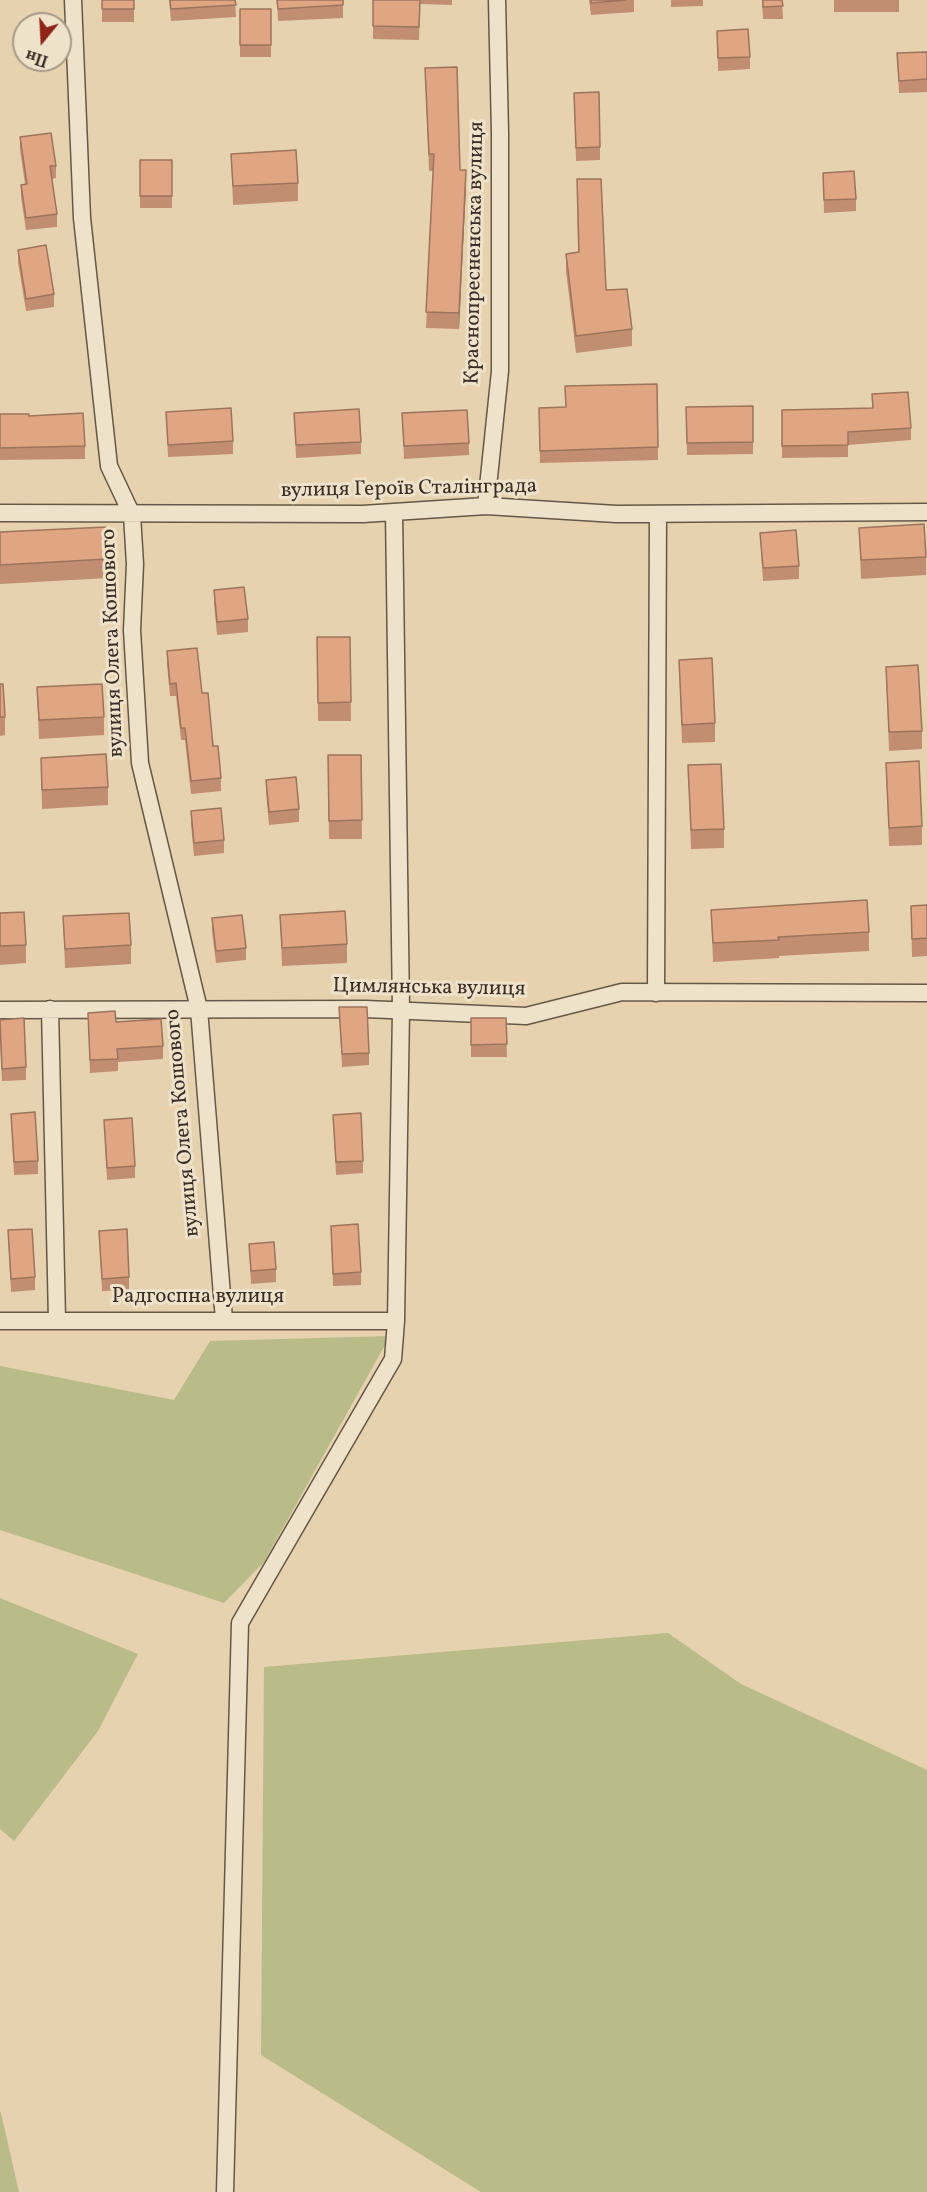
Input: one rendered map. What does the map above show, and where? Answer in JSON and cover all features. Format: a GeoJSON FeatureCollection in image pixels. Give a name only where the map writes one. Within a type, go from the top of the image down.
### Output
{"type":"FeatureCollection","features":[{"type":"Feature","properties":{"kind":"street","name":"вулиця Олега Кошового"},"geometry":{"type":"LineString","coordinates":[[73,0],[82,218],[109,466],[132,515],[135,564],[132,630],[140,763],[199,1009],[224,1320]]}},
{"type":"Feature","properties":{"kind":"street","name":"Краснопресненська вулиця"},"geometry":{"type":"LineString","coordinates":[[486,506],[500,371],[500,133],[497,0]]}},
{"type":"Feature","properties":{"kind":"street","name":"вулиця Героїв Сталінграда"},"geometry":{"type":"LineString","coordinates":[[0,513],[132,515],[394,512],[486,506],[658,514],[927,512]]}},
{"type":"Feature","properties":{"kind":"street"},"geometry":{"type":"LineString","coordinates":[[225,2192],[240,1623],[393,1359],[396,1321],[401,1010],[394,512]]}},
{"type":"Feature","properties":{"kind":"street"},"geometry":{"type":"LineString","coordinates":[[656,993],[658,514]]}},
{"type":"Feature","properties":{"kind":"street","name":"Цимлянська вулиця"},"geometry":{"type":"LineString","coordinates":[[0,1010],[401,1010],[526,1016],[622,992],[927,993]]}},
{"type":"Feature","properties":{"kind":"street"},"geometry":{"type":"LineString","coordinates":[[50,1009],[57,1320]]}},
{"type":"Feature","properties":{"kind":"street","name":"Радгоспна вулиця"},"geometry":{"type":"LineString","coordinates":[[0,1321],[396,1321]]}},
{"type":"Feature","properties":{"kind":"green space"},"geometry":{"type":"Polygon","coordinates":[[[390,1336],[264,1562],[224,1603],[0,1530],[0,1366],[174,1400],[210,1341],[390,1336]]]}},
{"type":"Feature","properties":{"kind":"green space"},"geometry":{"type":"Polygon","coordinates":[[[0,1598],[138,1654],[98,1731],[14,1841],[0,1829],[0,1598]]]}},
{"type":"Feature","properties":{"kind":"green space"},"geometry":{"type":"Polygon","coordinates":[[[668,1633],[741,1684],[927,1770],[927,2192],[481,2192],[261,2055],[264,1667],[668,1633]]]}},
{"type":"Feature","properties":{"kind":"green space"},"geometry":{"type":"Polygon","coordinates":[[[0,2111],[1,2113],[19,2192],[0,2192],[0,2111]]]}},
{"type":"Feature","properties":{"kind":"building"},"geometry":{"type":"Polygon","coordinates":[[[102,0],[134,0],[134,9],[102,9],[102,0]]]}},
{"type":"Feature","properties":{"kind":"building"},"geometry":{"type":"Polygon","coordinates":[[[170,0],[235,0],[236,5],[171,9],[170,0]]]}},
{"type":"Feature","properties":{"kind":"building"},"geometry":{"type":"Polygon","coordinates":[[[277,0],[343,0],[343,5],[278,9],[277,0]]]}},
{"type":"Feature","properties":{"kind":"building"},"geometry":{"type":"Polygon","coordinates":[[[373,0],[420,0],[419,27],[373,26],[373,0]]]}},
{"type":"Feature","properties":{"kind":"building"},"geometry":{"type":"Polygon","coordinates":[[[591,0],[626,0],[591,3],[591,0]]]}},
{"type":"Feature","properties":{"kind":"building"},"geometry":{"type":"Polygon","coordinates":[[[763,0],[782,0],[783,6],[763,7],[763,0]]]}},
{"type":"Feature","properties":{"kind":"building"},"geometry":{"type":"Polygon","coordinates":[[[240,9],[271,9],[271,45],[240,45],[240,9]]]}},
{"type":"Feature","properties":{"kind":"building"},"geometry":{"type":"Polygon","coordinates":[[[748,29],[750,57],[718,58],[717,31],[748,29]]]}},
{"type":"Feature","properties":{"kind":"building"},"geometry":{"type":"Polygon","coordinates":[[[927,52],[927,79],[899,81],[897,53],[927,52]]]}},
{"type":"Feature","properties":{"kind":"building"},"geometry":{"type":"Polygon","coordinates":[[[457,67],[460,170],[466,170],[459,313],[426,312],[434,154],[429,154],[425,68],[457,67]]]}},
{"type":"Feature","properties":{"kind":"building"},"geometry":{"type":"Polygon","coordinates":[[[599,92],[600,147],[576,148],[574,93],[599,92]]]}},
{"type":"Feature","properties":{"kind":"building"},"geometry":{"type":"Polygon","coordinates":[[[51,133],[56,166],[50,166],[57,214],[26,218],[21,185],[27,184],[20,137],[51,133]]]}},
{"type":"Feature","properties":{"kind":"building"},"geometry":{"type":"Polygon","coordinates":[[[296,150],[298,183],[233,186],[231,154],[296,150]]]}},
{"type":"Feature","properties":{"kind":"building"},"geometry":{"type":"Polygon","coordinates":[[[140,160],[172,160],[172,196],[140,196],[140,160]]]}},
{"type":"Feature","properties":{"kind":"building"},"geometry":{"type":"Polygon","coordinates":[[[854,171],[856,199],[824,200],[823,173],[854,171]]]}},
{"type":"Feature","properties":{"kind":"building"},"geometry":{"type":"Polygon","coordinates":[[[577,179],[601,179],[606,290],[627,289],[632,329],[576,336],[566,254],[579,252],[577,179]]]}},
{"type":"Feature","properties":{"kind":"building"},"geometry":{"type":"Polygon","coordinates":[[[46,245],[54,294],[26,299],[18,250],[46,245]]]}},
{"type":"Feature","properties":{"kind":"building"},"geometry":{"type":"Polygon","coordinates":[[[657,384],[658,447],[540,451],[539,408],[566,407],[565,386],[657,384]]]}},
{"type":"Feature","properties":{"kind":"building"},"geometry":{"type":"Polygon","coordinates":[[[908,392],[911,428],[848,432],[848,445],[782,446],[782,410],[873,408],[872,394],[908,392]]]}},
{"type":"Feature","properties":{"kind":"building"},"geometry":{"type":"Polygon","coordinates":[[[753,406],[753,442],[687,443],[686,407],[753,406]]]}},
{"type":"Feature","properties":{"kind":"building"},"geometry":{"type":"Polygon","coordinates":[[[231,408],[233,441],[168,445],[166,412],[231,408]]]}},
{"type":"Feature","properties":{"kind":"building"},"geometry":{"type":"Polygon","coordinates":[[[359,409],[361,442],[296,445],[294,413],[359,409]]]}},
{"type":"Feature","properties":{"kind":"building"},"geometry":{"type":"Polygon","coordinates":[[[467,410],[469,443],[404,446],[402,413],[467,410]]]}},
{"type":"Feature","properties":{"kind":"building"},"geometry":{"type":"Polygon","coordinates":[[[83,413],[85,446],[0,448],[0,414],[29,414],[29,416],[83,413]]]}},
{"type":"Feature","properties":{"kind":"building"},"geometry":{"type":"Polygon","coordinates":[[[924,524],[926,557],[861,560],[859,528],[924,524]]]}},
{"type":"Feature","properties":{"kind":"building"},"geometry":{"type":"Polygon","coordinates":[[[106,527],[108,559],[0,565],[0,532],[106,527]]]}},
{"type":"Feature","properties":{"kind":"building"},"geometry":{"type":"Polygon","coordinates":[[[796,530],[799,566],[763,568],[760,533],[796,530]]]}},
{"type":"Feature","properties":{"kind":"building"},"geometry":{"type":"Polygon","coordinates":[[[244,587],[248,619],[217,622],[214,590],[244,587]]]}},
{"type":"Feature","properties":{"kind":"building"},"geometry":{"type":"Polygon","coordinates":[[[317,637],[350,637],[351,702],[318,703],[317,637]]]}},
{"type":"Feature","properties":{"kind":"building"},"geometry":{"type":"Polygon","coordinates":[[[197,648],[202,693],[208,693],[213,746],[218,746],[221,778],[191,781],[185,728],[181,728],[176,683],[170,684],[167,651],[197,648]]]}},
{"type":"Feature","properties":{"kind":"building"},"geometry":{"type":"Polygon","coordinates":[[[712,658],[715,723],[682,725],[679,660],[712,658]]]}},
{"type":"Feature","properties":{"kind":"building"},"geometry":{"type":"Polygon","coordinates":[[[918,665],[922,731],[889,732],[886,667],[918,665]]]}},
{"type":"Feature","properties":{"kind":"building"},"geometry":{"type":"Polygon","coordinates":[[[0,684],[3,684],[5,717],[0,717],[0,684]]]}},
{"type":"Feature","properties":{"kind":"building"},"geometry":{"type":"Polygon","coordinates":[[[102,684],[104,717],[39,720],[37,687],[102,684]]]}},
{"type":"Feature","properties":{"kind":"building"},"geometry":{"type":"Polygon","coordinates":[[[106,754],[108,787],[42,790],[41,758],[106,754]]]}},
{"type":"Feature","properties":{"kind":"building"},"geometry":{"type":"Polygon","coordinates":[[[328,755],[361,755],[362,820],[329,821],[328,755]]]}},
{"type":"Feature","properties":{"kind":"building"},"geometry":{"type":"Polygon","coordinates":[[[919,761],[922,826],[889,828],[886,763],[919,761]]]}},
{"type":"Feature","properties":{"kind":"building"},"geometry":{"type":"Polygon","coordinates":[[[721,764],[724,829],[691,830],[688,765],[721,764]]]}},
{"type":"Feature","properties":{"kind":"building"},"geometry":{"type":"Polygon","coordinates":[[[296,777],[299,809],[269,812],[266,780],[296,777]]]}},
{"type":"Feature","properties":{"kind":"building"},"geometry":{"type":"Polygon","coordinates":[[[221,808],[224,840],[194,843],[191,811],[221,808]]]}},
{"type":"Feature","properties":{"kind":"building"},"geometry":{"type":"Polygon","coordinates":[[[867,900],[869,932],[713,943],[711,910],[867,900]]]}},
{"type":"Feature","properties":{"kind":"building"},"geometry":{"type":"Polygon","coordinates":[[[927,905],[927,938],[912,939],[911,906],[927,905]]]}},
{"type":"Feature","properties":{"kind":"building"},"geometry":{"type":"Polygon","coordinates":[[[345,911],[347,944],[282,948],[280,915],[345,911]]]}},
{"type":"Feature","properties":{"kind":"building"},"geometry":{"type":"Polygon","coordinates":[[[24,912],[26,945],[0,946],[0,913],[24,912]]]}},
{"type":"Feature","properties":{"kind":"building"},"geometry":{"type":"Polygon","coordinates":[[[129,913],[131,945],[65,949],[63,916],[129,913]]]}},
{"type":"Feature","properties":{"kind":"building"},"geometry":{"type":"Polygon","coordinates":[[[242,915],[246,948],[216,951],[212,918],[242,915]]]}},
{"type":"Feature","properties":{"kind":"building"},"geometry":{"type":"Polygon","coordinates":[[[339,1007],[367,1007],[369,1053],[342,1054],[339,1007]]]}},
{"type":"Feature","properties":{"kind":"building"},"geometry":{"type":"Polygon","coordinates":[[[115,1011],[116,1022],[161,1019],[163,1046],[117,1049],[118,1059],[90,1060],[88,1013],[115,1011]]]}},
{"type":"Feature","properties":{"kind":"building"},"geometry":{"type":"Polygon","coordinates":[[[24,1018],[26,1067],[2,1069],[0,1020],[24,1018]]]}},
{"type":"Feature","properties":{"kind":"building"},"geometry":{"type":"Polygon","coordinates":[[[471,1018],[506,1018],[507,1044],[471,1045],[471,1018]]]}},
{"type":"Feature","properties":{"kind":"building"},"geometry":{"type":"Polygon","coordinates":[[[35,1112],[38,1161],[14,1162],[11,1114],[35,1112]]]}},
{"type":"Feature","properties":{"kind":"building"},"geometry":{"type":"Polygon","coordinates":[[[361,1113],[363,1161],[336,1162],[333,1115],[361,1113]]]}},
{"type":"Feature","properties":{"kind":"building"},"geometry":{"type":"Polygon","coordinates":[[[132,1118],[135,1166],[107,1168],[104,1120],[132,1118]]]}},
{"type":"Feature","properties":{"kind":"building"},"geometry":{"type":"Polygon","coordinates":[[[358,1224],[361,1272],[333,1274],[331,1226],[358,1224]]]}},
{"type":"Feature","properties":{"kind":"building"},"geometry":{"type":"Polygon","coordinates":[[[32,1229],[35,1277],[11,1279],[8,1230],[32,1229]]]}},
{"type":"Feature","properties":{"kind":"building"},"geometry":{"type":"Polygon","coordinates":[[[127,1229],[129,1277],[102,1279],[99,1231],[127,1229]]]}},
{"type":"Feature","properties":{"kind":"building"},"geometry":{"type":"Polygon","coordinates":[[[274,1242],[276,1269],[251,1271],[249,1244],[274,1242]]]}}]}
